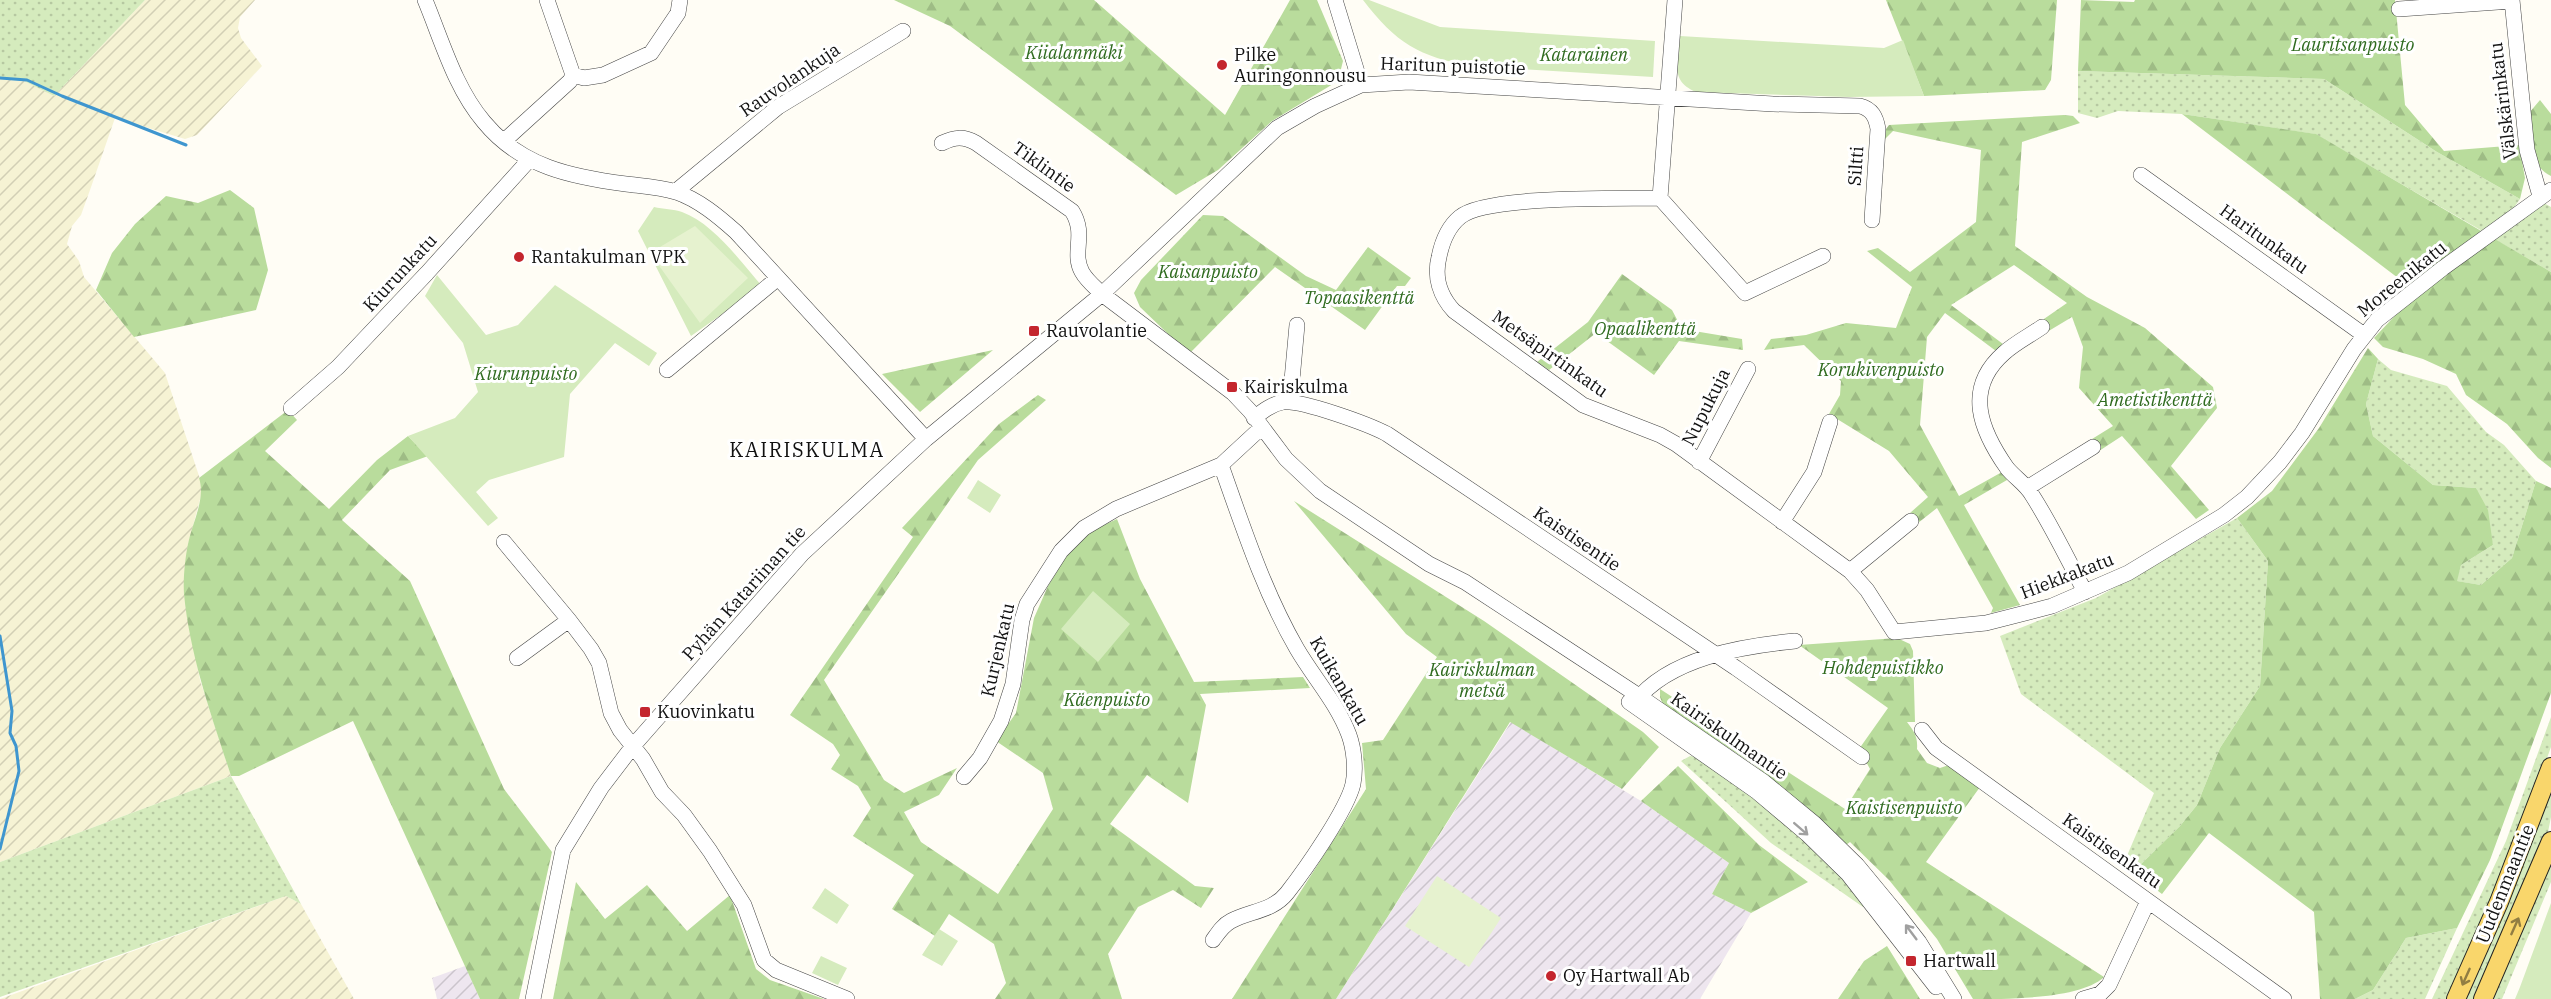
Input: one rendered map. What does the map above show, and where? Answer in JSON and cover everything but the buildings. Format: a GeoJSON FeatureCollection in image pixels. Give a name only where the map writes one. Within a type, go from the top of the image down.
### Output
{"type":"FeatureCollection","features":[{"type":"Feature","properties":{"kind":"main road","name":"Uudenmaantie"},"geometry":{"type":"LineString","coordinates":[[2457,999],[2499,902],[2551,767]]}},
{"type":"Feature","properties":{"kind":"main road","name":"Uudenmaantie"},"geometry":{"type":"LineString","coordinates":[[2483,999],[2551,841]]}},
{"type":"Feature","properties":{"kind":"street"},"geometry":{"type":"LineString","coordinates":[[425,0],[470,104],[485,124],[504,141],[530,159],[559,172],[675,192],[696,201],[715,214],[736,232],[926,439]]}},
{"type":"Feature","properties":{"kind":"street"},"geometry":{"type":"LineString","coordinates":[[504,141],[570,81],[573,75],[548,0]]}},
{"type":"Feature","properties":{"kind":"street"},"geometry":{"type":"LineString","coordinates":[[573,75],[584,78],[603,75],[651,53],[678,13],[680,0]]}},
{"type":"Feature","properties":{"kind":"street"},"geometry":{"type":"LineString","coordinates":[[1335,0],[1361,85]]}},
{"type":"Feature","properties":{"kind":"street"},"geometry":{"type":"LineString","coordinates":[[1675,0],[1660,198],[1745,293],[1823,256]]}},
{"type":"Feature","properties":{"kind":"street"},"geometry":{"type":"LineString","coordinates":[[2399,9],[2512,0]]}},
{"type":"Feature","properties":{"kind":"street","name":"Välskärinkatu"},"geometry":{"type":"LineString","coordinates":[[2512,0],[2527,150],[2545,193]]}},
{"type":"Feature","properties":{"kind":"street","name":"Rauvolankuja"},"geometry":{"type":"LineString","coordinates":[[675,192],[778,107],[903,31]]}},
{"type":"Feature","properties":{"kind":"street","name":"Haritun puistotie"},"geometry":{"type":"LineString","coordinates":[[1102,294],[1277,128],[1314,106],[1361,85],[1442,83],[1773,104],[1854,105],[1865,107],[1875,116]]}},
{"type":"Feature","properties":{"kind":"street","name":"Siltti"},"geometry":{"type":"LineString","coordinates":[[1872,220],[1878,129],[1875,116]]}},
{"type":"Feature","properties":{"kind":"street","name":"Tiklintie"},"geometry":{"type":"LineString","coordinates":[[942,143],[954,138],[966,138],[976,143],[1071,211],[1078,221],[1080,232],[1079,265],[1083,274],[1102,294]]}},
{"type":"Feature","properties":{"kind":"street","name":"Kiurunkatu"},"geometry":{"type":"LineString","coordinates":[[291,408],[321,384],[346,358],[530,159]]}},
{"type":"Feature","properties":{"kind":"street","name":"Haritunkatu"},"geometry":{"type":"LineString","coordinates":[[2141,175],[2364,335]]}},
{"type":"Feature","properties":{"kind":"street","name":"Moreenikatu"},"geometry":{"type":"LineString","coordinates":[[2235,506],[2257,486],[2290,448],[2364,335],[2389,309],[2545,193]]}},
{"type":"Feature","properties":{"kind":"street","name":"Metsäpirtinkatu"},"geometry":{"type":"LineString","coordinates":[[1660,198],[1514,202],[1475,208],[1460,217],[1446,237],[1437,262],[1438,281],[1443,298],[1454,311],[1583,405],[1660,435],[1850,572],[1867,590],[1894,632]]}},
{"type":"Feature","properties":{"kind":"street"},"geometry":{"type":"LineString","coordinates":[[666,370],[778,278]]}},
{"type":"Feature","properties":{"kind":"street","name":"Kairiskulmantie"},"geometry":{"type":"LineString","coordinates":[[1102,294],[1233,393],[1286,459],[1320,491],[1429,564],[1460,590],[1496,615],[1636,700],[1764,782],[1815,824],[1857,865],[1895,911],[1919,942],[1954,999]]}},
{"type":"Feature","properties":{"kind":"street","name":"Pyhän Katariinan tie"},"geometry":{"type":"LineString","coordinates":[[533,999],[563,850],[601,788],[633,746],[802,554],[926,439],[1102,294]]}},
{"type":"Feature","properties":{"kind":"street"},"geometry":{"type":"LineString","coordinates":[[1258,423],[1273,405],[1290,402],[1297,325]]}},
{"type":"Feature","properties":{"kind":"street"},"geometry":{"type":"LineString","coordinates":[[2042,327],[1996,361],[1984,377],[1979,397],[1983,426],[1990,442],[2008,469],[2027,488],[2085,592]]}},
{"type":"Feature","properties":{"kind":"street","name":"Nupukuja"},"geometry":{"type":"LineString","coordinates":[[1699,462],[1748,369]]}},
{"type":"Feature","properties":{"kind":"street","name":"Kaistisentie"},"geometry":{"type":"LineString","coordinates":[[1290,402],[1366,425],[1387,434],[1862,757]]}},
{"type":"Feature","properties":{"kind":"street"},"geometry":{"type":"LineString","coordinates":[[1782,522],[1814,472],[1830,422]]}},
{"type":"Feature","properties":{"kind":"street","name":"Kurjenkatu"},"geometry":{"type":"LineString","coordinates":[[964,777],[985,751],[1001,721],[1013,684],[1022,620],[1027,604],[1060,551],[1084,528],[1116,509],[1221,465],[1258,423]]}},
{"type":"Feature","properties":{"kind":"street"},"geometry":{"type":"LineString","coordinates":[[2027,488],[2092,447]]}},
{"type":"Feature","properties":{"kind":"street","name":"Kuikankatu"},"geometry":{"type":"LineString","coordinates":[[1213,940],[1223,926],[1232,920],[1263,910],[1286,895],[1340,813],[1353,783],[1353,746],[1346,728],[1341,716],[1297,649],[1266,584],[1221,465]]}},
{"type":"Feature","properties":{"kind":"street","name":"Hiekkakatu"},"geometry":{"type":"LineString","coordinates":[[1894,632],[2004,619],[2052,606],[2141,566],[2235,506]]}},
{"type":"Feature","properties":{"kind":"street"},"geometry":{"type":"LineString","coordinates":[[1850,572],[1911,520]]}},
{"type":"Feature","properties":{"kind":"street"},"geometry":{"type":"LineString","coordinates":[[504,542],[570,620],[599,663],[611,713],[620,730],[662,792],[684,815],[710,851],[744,905],[764,960],[776,970],[847,999]]}},
{"type":"Feature","properties":{"kind":"street"},"geometry":{"type":"LineString","coordinates":[[517,658],[570,620]]}},
{"type":"Feature","properties":{"kind":"street"},"geometry":{"type":"LineString","coordinates":[[1636,700],[1664,678],[1713,654],[1794,641]]}},
{"type":"Feature","properties":{"kind":"street","name":"Kairiskulmantie"},"geometry":{"type":"LineString","coordinates":[[1636,700],[1756,791],[1807,834],[1848,874],[1909,950],[1943,999]]}},
{"type":"Feature","properties":{"kind":"street","name":"Kaistisenkatu"},"geometry":{"type":"LineString","coordinates":[[1922,730],[1936,748],[2284,999]]}},
{"type":"Feature","properties":{"kind":"street"},"geometry":{"type":"LineString","coordinates":[[2083,999],[2100,994],[2109,985],[2148,900]]}},
{"type":"Feature","properties":{"kind":"shaded area"},"geometry":{"type":"Polygon","coordinates":[[[145,0],[255,0],[240,17],[238,28],[241,38],[262,66],[197,135],[185,139],[115,118],[81,215],[72,226],[67,244],[79,261],[84,277],[165,373],[203,488],[188,545],[184,592],[200,680],[231,776],[0,862],[0,79],[24,81],[54,96],[145,0]]]}},
{"type":"Feature","properties":{"kind":"shaded area"},"geometry":{"type":"Polygon","coordinates":[[[1511,722],[1641,801],[1729,863],[1712,894],[1751,913],[1700,999],[1336,999],[1511,722]]]}},
{"type":"Feature","properties":{"kind":"shaded area"},"geometry":{"type":"Polygon","coordinates":[[[286,896],[301,904],[354,999],[0,999],[286,896]]]}},
{"type":"Feature","properties":{"kind":"shaded area"},"geometry":{"type":"Polygon","coordinates":[[[465,966],[480,999],[437,999],[432,978],[465,966]]]}},
{"type":"Feature","properties":{"kind":"green space"},"geometry":{"type":"Polygon","coordinates":[[[0,0],[145,0],[54,96],[24,81],[0,79],[0,0]]]}},
{"type":"Feature","properties":{"kind":"green space","name":"Kiialanmäki"},"geometry":{"type":"Polygon","coordinates":[[[894,0],[1094,0],[1225,115],[1290,0],[1317,0],[1343,61],[1338,81],[1272,121],[1218,170],[1176,195],[950,26],[894,0]]]}},
{"type":"Feature","properties":{"kind":"green space","name":"Katarainen"},"geometry":{"type":"Polygon","coordinates":[[[1363,0],[1369,0],[1440,27],[1655,41],[1653,77],[1472,66],[1437,58],[1410,46],[1398,37],[1386,27],[1363,0]]]}},
{"type":"Feature","properties":{"kind":"green space"},"geometry":{"type":"Polygon","coordinates":[[[1886,0],[2057,0],[2051,80],[2045,90],[1924,96],[1886,0]]]}},
{"type":"Feature","properties":{"kind":"green space","name":"Lauritsanpuisto"},"geometry":{"type":"Polygon","coordinates":[[[2081,0],[2134,2],[2135,0],[2395,0],[2405,105],[2444,151],[2519,145],[2525,178],[2520,199],[2437,152],[2324,79],[2078,71],[2081,0]]]}},
{"type":"Feature","properties":{"kind":"green space"},"geometry":{"type":"Polygon","coordinates":[[[1680,36],[1884,48],[1903,40],[1924,96],[1849,97],[1696,92],[1682,82],[1677,69],[1680,36]]]}},
{"type":"Feature","properties":{"kind":"green space"},"geometry":{"type":"Polygon","coordinates":[[[2078,71],[2324,79],[2437,152],[2520,199],[2510,213],[2484,232],[2315,134],[2182,114],[2118,111],[2097,118],[2078,113],[2078,71]]]}},
{"type":"Feature","properties":{"kind":"green space"},"geometry":{"type":"Polygon","coordinates":[[[2540,100],[2551,114],[2551,176],[2538,165],[2532,149],[2529,113],[2540,100]]]}},
{"type":"Feature","properties":{"kind":"green space"},"geometry":{"type":"Polygon","coordinates":[[[2182,114],[2316,134],[2551,272],[2551,468],[2538,458],[2507,424],[2466,395],[2456,374],[2423,359],[2383,347],[2374,338],[2405,305],[2402,281],[2182,114]]]}},
{"type":"Feature","properties":{"kind":"green space","name":"Korukivenpuisto"},"geometry":{"type":"Polygon","coordinates":[[[2073,116],[2080,123],[2022,142],[2015,246],[2087,297],[2145,328],[2213,387],[2217,408],[2171,466],[2209,510],[2196,519],[2122,436],[2099,451],[2092,439],[2113,426],[2079,388],[2083,347],[2072,317],[2047,332],[2041,321],[2067,303],[2014,265],[1951,305],[2003,344],[1996,351],[1945,313],[1927,337],[1920,425],[1959,496],[2002,472],[2007,480],[1964,505],[2020,605],[1991,613],[1993,608],[1937,508],[1918,523],[1910,513],[1928,497],[1889,451],[1829,414],[1840,395],[1841,381],[1804,345],[1764,350],[1771,339],[1806,335],[1846,323],[1896,328],[1912,287],[1867,251],[1878,248],[1910,272],[1976,222],[1981,150],[1893,131],[1885,139],[1889,125],[2073,116]]]}},
{"type":"Feature","properties":{"kind":"green space"},"geometry":{"type":"Polygon","coordinates":[[[230,190],[254,208],[268,270],[256,310],[134,337],[96,290],[112,253],[135,224],[166,196],[198,203],[230,190]]]}},
{"type":"Feature","properties":{"kind":"green space"},"geometry":{"type":"Polygon","coordinates":[[[2542,202],[2551,207],[2551,272],[2494,239],[2542,202]]]}},
{"type":"Feature","properties":{"kind":"green space"},"geometry":{"type":"Polygon","coordinates":[[[654,207],[682,212],[705,225],[726,244],[762,286],[691,336],[638,231],[654,207]]]}},
{"type":"Feature","properties":{"kind":"green space","name":"Kaisanpuisto"},"geometry":{"type":"Polygon","coordinates":[[[1203,215],[1223,216],[1306,276],[1336,290],[1368,247],[1411,278],[1405,286],[1397,286],[1365,330],[1275,267],[1189,354],[1140,307],[1134,293],[1141,280],[1203,215]]]}},
{"type":"Feature","properties":{"kind":"green space"},"geometry":{"type":"Polygon","coordinates":[[[695,226],[748,278],[700,323],[650,253],[695,226]]]}},
{"type":"Feature","properties":{"kind":"green space","name":"Opaalikenttä"},"geometry":{"type":"Polygon","coordinates":[[[1622,274],[1672,310],[1682,329],[1742,339],[1743,350],[1679,341],[1654,375],[1596,333],[1549,370],[1537,362],[1588,322],[1622,274]]]}},
{"type":"Feature","properties":{"kind":"green space","name":"Kiurunpuisto"},"geometry":{"type":"Polygon","coordinates":[[[437,275],[486,335],[518,325],[555,285],[657,353],[649,366],[615,343],[570,394],[564,457],[489,480],[476,492],[498,518],[488,526],[408,436],[455,418],[478,392],[463,343],[425,296],[437,275]]]}},
{"type":"Feature","properties":{"kind":"green space"},"geometry":{"type":"Polygon","coordinates":[[[2368,348],[2378,359],[2366,404],[2373,436],[2433,485],[2476,488],[2488,510],[2493,545],[2461,565],[2457,581],[2481,585],[2512,558],[2536,481],[2551,488],[2551,693],[2490,860],[2457,928],[2406,938],[2373,990],[2355,999],[2320,999],[2314,912],[2209,833],[2162,894],[2133,872],[2180,826],[2197,805],[2220,748],[2260,686],[2268,561],[2237,518],[2272,491],[2319,428],[2368,348]]]}},
{"type":"Feature","properties":{"kind":"green space"},"geometry":{"type":"Polygon","coordinates":[[[993,350],[920,412],[882,374],[993,350]]]}},
{"type":"Feature","properties":{"kind":"green space"},"geometry":{"type":"Polygon","coordinates":[[[2378,359],[2391,370],[2447,386],[2486,432],[2504,445],[2536,481],[2512,558],[2481,585],[2456,581],[2461,565],[2493,545],[2476,488],[2433,485],[2373,436],[2366,404],[2378,359]]]}},
{"type":"Feature","properties":{"kind":"green space","name":"Käenpuisto"},"geometry":{"type":"Polygon","coordinates":[[[1038,395],[1046,400],[978,460],[824,680],[884,780],[904,793],[957,768],[939,795],[904,812],[921,842],[998,894],[1053,809],[1043,773],[996,741],[1016,713],[1034,618],[1048,586],[1070,550],[1093,530],[1117,519],[1140,579],[1194,682],[1303,677],[1310,688],[1200,694],[1206,705],[1188,803],[1147,775],[1110,824],[1195,886],[1214,888],[1201,908],[1173,890],[1138,907],[1108,954],[1122,999],[995,999],[1006,983],[994,944],[949,914],[935,936],[892,909],[914,875],[853,836],[871,808],[858,786],[831,769],[840,755],[833,744],[790,715],[913,537],[902,528],[999,424],[1038,395]]]}},
{"type":"Feature","properties":{"kind":"green space"},"geometry":{"type":"Polygon","coordinates":[[[288,410],[297,420],[265,451],[329,509],[377,460],[408,436],[428,456],[390,470],[342,520],[410,581],[504,789],[552,852],[519,999],[480,999],[353,721],[239,776],[231,776],[191,641],[184,594],[187,550],[200,503],[199,478],[288,410]]]}},
{"type":"Feature","properties":{"kind":"green space"},"geometry":{"type":"Polygon","coordinates":[[[978,480],[1001,495],[990,513],[967,498],[978,480]]]}},
{"type":"Feature","properties":{"kind":"green space","name":"Kairiskulman metsä"},"geometry":{"type":"Polygon","coordinates":[[[1294,501],[1484,621],[1643,732],[1659,747],[1622,789],[1510,722],[1336,999],[1232,999],[1366,789],[1362,743],[1383,740],[1437,657],[1406,634],[1294,501]]]}},
{"type":"Feature","properties":{"kind":"green space"},"geometry":{"type":"Polygon","coordinates":[[[2237,518],[2268,561],[2260,686],[2220,748],[2197,805],[2180,826],[2133,872],[2123,865],[2154,793],[2021,694],[2000,636],[2096,598],[2237,518]]]}},
{"type":"Feature","properties":{"kind":"green space"},"geometry":{"type":"Polygon","coordinates":[[[1093,591],[1130,624],[1098,662],[1061,629],[1093,591]]]}},
{"type":"Feature","properties":{"kind":"green space","name":"Kaistisenpuisto"},"geometry":{"type":"Polygon","coordinates":[[[1897,638],[1910,644],[1913,651],[1915,722],[1907,722],[1915,734],[1917,749],[1927,763],[1940,768],[1949,765],[1980,787],[1926,862],[2104,977],[2093,984],[2062,994],[1973,999],[1937,939],[1889,880],[1850,842],[1846,845],[1756,766],[1663,705],[1660,697],[1660,689],[1845,809],[1870,769],[1859,749],[1888,708],[1799,645],[1897,638]]]}},
{"type":"Feature","properties":{"kind":"green space"},"geometry":{"type":"Polygon","coordinates":[[[2551,717],[2551,747],[2523,824],[2448,999],[2432,999],[2506,841],[2551,717]]]}},
{"type":"Feature","properties":{"kind":"green space"},"geometry":{"type":"Polygon","coordinates":[[[1690,756],[1697,757],[1738,784],[1810,843],[1866,902],[1863,907],[1771,843],[1681,761],[1690,756]]]}},
{"type":"Feature","properties":{"kind":"green space"},"geometry":{"type":"Polygon","coordinates":[[[1678,766],[1759,845],[1808,882],[1751,913],[1712,894],[1729,863],[1641,801],[1678,766]]]}},
{"type":"Feature","properties":{"kind":"green space"},"geometry":{"type":"Polygon","coordinates":[[[231,776],[301,904],[286,896],[0,997],[0,862],[231,776]]]}},
{"type":"Feature","properties":{"kind":"green space"},"geometry":{"type":"Polygon","coordinates":[[[2551,790],[2551,817],[2548,832],[2477,999],[2466,999],[2551,790]]]}},
{"type":"Feature","properties":{"kind":"green space"},"geometry":{"type":"Polygon","coordinates":[[[2551,860],[2551,882],[2502,999],[2492,999],[2551,860]]]}},
{"type":"Feature","properties":{"kind":"green space"},"geometry":{"type":"Polygon","coordinates":[[[1437,876],[1501,918],[1469,967],[1405,926],[1437,876]]]}},
{"type":"Feature","properties":{"kind":"green space"},"geometry":{"type":"Polygon","coordinates":[[[576,882],[605,919],[647,885],[687,931],[730,895],[756,969],[770,980],[824,999],[553,999],[576,882]]]}},
{"type":"Feature","properties":{"kind":"green space"},"geometry":{"type":"Polygon","coordinates":[[[825,888],[849,905],[837,924],[812,908],[825,888]]]}},
{"type":"Feature","properties":{"kind":"green space"},"geometry":{"type":"Polygon","coordinates":[[[2551,903],[2551,999],[2515,999],[2520,987],[2551,903]]]}},
{"type":"Feature","properties":{"kind":"green space"},"geometry":{"type":"Polygon","coordinates":[[[2457,928],[2425,999],[2355,999],[2373,990],[2406,938],[2457,928]]]}},
{"type":"Feature","properties":{"kind":"green space"},"geometry":{"type":"Polygon","coordinates":[[[939,929],[958,941],[942,966],[922,955],[939,929]]]}},
{"type":"Feature","properties":{"kind":"green space"},"geometry":{"type":"Polygon","coordinates":[[[1887,946],[1920,999],[1838,999],[1864,961],[1887,946]]]}},
{"type":"Feature","properties":{"kind":"green space"},"geometry":{"type":"Polygon","coordinates":[[[821,956],[847,968],[838,985],[812,973],[821,956]]]}},
{"type":"Feature","properties":{"kind":"waterway"},"geometry":{"type":"LineString","coordinates":[[0,78],[27,80],[186,145]]}},
{"type":"Feature","properties":{"kind":"waterway"},"geometry":{"type":"LineString","coordinates":[[0,636],[12,711],[10,733],[16,746],[19,771],[0,849]]}},
{"type":"Feature","properties":{"kind":"place","name":"Pilke Auringonnousu"},"geometry":{"type":"Point","coordinates":[1222,65]}},
{"type":"Feature","properties":{"kind":"place","name":"Rantakulman VPK"},"geometry":{"type":"Point","coordinates":[519,257]}},
{"type":"Feature","properties":{"kind":"place","name":"Rauvolantie"},"geometry":{"type":"Point","coordinates":[1034,331]}},
{"type":"Feature","properties":{"kind":"place","name":"Kairiskulma"},"geometry":{"type":"Point","coordinates":[1232,387]}},
{"type":"Feature","properties":{"kind":"place","name":"Kuovinkatu"},"geometry":{"type":"Point","coordinates":[645,712]}},
{"type":"Feature","properties":{"kind":"place","name":"Hartwall"},"geometry":{"type":"Point","coordinates":[1911,961]}},
{"type":"Feature","properties":{"kind":"place","name":"Oy Hartwall Ab"},"geometry":{"type":"Point","coordinates":[1551,976]}},
{"type":"Feature","properties":{"kind":"district","name":"KAIRISKULMA"},"geometry":{"type":"Point","coordinates":[807,450]}},
{"type":"Feature","properties":{"kind":"park label","name":"Topaasikenttä"},"geometry":{"type":"Point","coordinates":[1359,298]}},
{"type":"Feature","properties":{"kind":"park label","name":"Ametistikenttä"},"geometry":{"type":"Point","coordinates":[2155,400]}},
{"type":"Feature","properties":{"kind":"park label","name":"Hohdepuistikko"},"geometry":{"type":"Point","coordinates":[1883,668]}}]}
